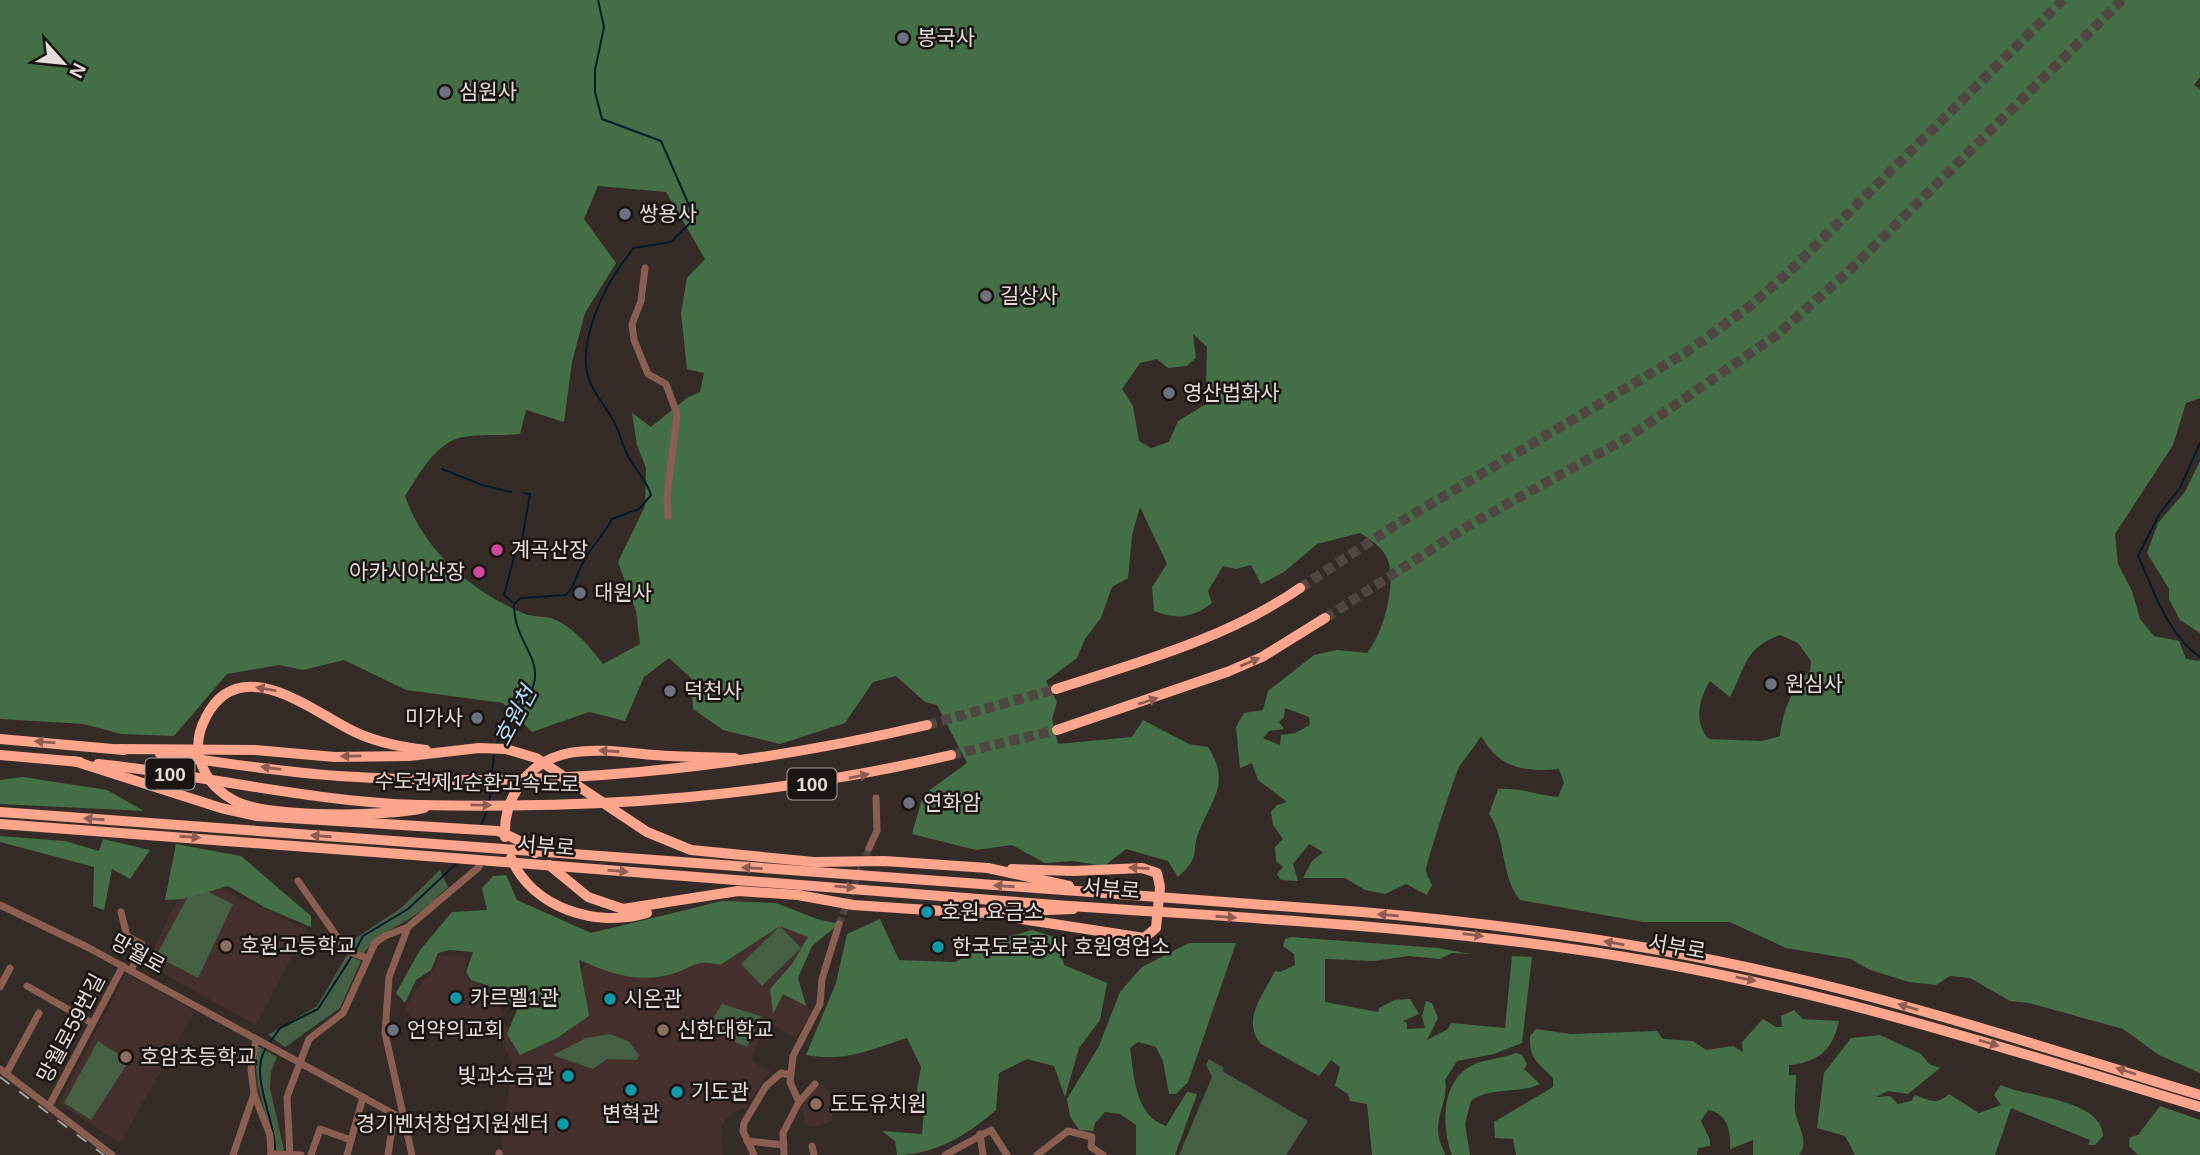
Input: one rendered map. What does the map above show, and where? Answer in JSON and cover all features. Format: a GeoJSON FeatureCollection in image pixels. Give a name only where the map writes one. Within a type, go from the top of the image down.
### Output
{"type":"FeatureCollection","features":[{"type":"Feature","properties":{"kind":"highway"},"geometry":{"type":"LineString","coordinates":[[1056,689],[1253,617],[1300,588]]}},
{"type":"Feature","properties":{"kind":"highway"},"geometry":{"type":"LineString","coordinates":[[1057,730],[1187,687],[1262,657],[1325,618]]}},
{"type":"Feature","properties":{"kind":"highway"},"geometry":{"type":"LineString","coordinates":[[419,752],[349,729],[290,694],[257,687],[238,690],[220,698],[207,714],[199,733],[197,748],[200,763],[216,789],[236,802],[257,808],[333,814],[402,814],[438,804]]}},
{"type":"Feature","properties":{"kind":"highway","name":"수도권제1순환고속도로"},"geometry":{"type":"LineString","coordinates":[[0,738],[119,749],[339,776],[515,779],[668,770],[761,758],[819,749],[927,725]]}},
{"type":"Feature","properties":{"kind":"highway"},"geometry":{"type":"LineString","coordinates":[[74,761],[245,813],[498,831],[522,842],[565,880],[594,900],[624,909],[738,891],[798,895],[853,905],[973,913],[1050,922],[1139,939],[1151,935],[1156,928],[1160,881],[1152,869],[1074,871],[884,861],[814,862],[707,853],[668,842],[536,758],[506,749],[335,757],[255,750],[119,749]]}},
{"type":"Feature","properties":{"kind":"highway"},"geometry":{"type":"LineString","coordinates":[[691,897],[645,913],[618,918],[580,914],[551,901],[521,876],[506,839],[510,804],[528,774],[550,759],[576,751],[761,758]]}},
{"type":"Feature","properties":{"kind":"highway","name":"수도권제1순환고속도로"},"geometry":{"type":"LineString","coordinates":[[0,755],[74,761],[340,798],[554,807],[670,801],[802,786],[951,755]]}},
{"type":"Feature","properties":{"kind":"highway","name":"서부로"},"geometry":{"type":"LineString","coordinates":[[0,812],[389,840],[637,862],[1145,896],[1505,927],[1735,965],[1893,1003],[2195,1093]]}},
{"type":"Feature","properties":{"kind":"highway","name":"서부로"},"geometry":{"type":"LineString","coordinates":[[0,824],[387,851],[1144,912],[1402,927],[1494,938],[1732,976],[1891,1014],[2200,1107]]}},
{"type":"Feature","properties":{"kind":"highway"},"geometry":{"type":"LineString","coordinates":[[988,868],[1100,893]]}},
{"type":"Feature","properties":{"kind":"highway"},"geometry":{"type":"LineString","coordinates":[[973,913],[1061,911],[1091,906]]}},
{"type":"Feature","properties":{"kind":"street"},"geometry":{"type":"LineString","coordinates":[[645,268],[641,302],[632,324],[634,340],[648,374],[666,384],[677,414],[667,495],[668,516]]}},
{"type":"Feature","properties":{"kind":"street"},"geometry":{"type":"LineString","coordinates":[[869,848],[877,831],[876,799]]}},
{"type":"Feature","properties":{"kind":"street"},"geometry":{"type":"LineString","coordinates":[[290,1154],[287,1097],[312,1035],[345,1009],[366,958],[379,939],[408,927],[480,867]]}},
{"type":"Feature","properties":{"kind":"street"},"geometry":{"type":"LineString","coordinates":[[298,881],[347,951],[366,958]]}},
{"type":"Feature","properties":{"kind":"street","name":"망월로"},"geometry":{"type":"LineString","coordinates":[[0,905],[127,968],[301,1063]]}},
{"type":"Feature","properties":{"kind":"street","name":"망월로59번길"},"geometry":{"type":"LineString","coordinates":[[49,1106],[92,1023],[142,944],[127,936],[121,912]]}},
{"type":"Feature","properties":{"kind":"street"},"geometry":{"type":"LineString","coordinates":[[799,1102],[790,1082],[793,1056],[820,1004],[822,979],[839,924]]}},
{"type":"Feature","properties":{"kind":"street"},"geometry":{"type":"LineString","coordinates":[[408,927],[389,977],[384,1012],[385,1033],[412,1155]]}},
{"type":"Feature","properties":{"kind":"street"},"geometry":{"type":"LineString","coordinates":[[0,987],[10,968]]}},
{"type":"Feature","properties":{"kind":"street"},"geometry":{"type":"LineString","coordinates":[[27,986],[92,1023]]}},
{"type":"Feature","properties":{"kind":"street"},"geometry":{"type":"LineString","coordinates":[[39,1013],[3,1072],[112,1155]]}},
{"type":"Feature","properties":{"kind":"street"},"geometry":{"type":"LineString","coordinates":[[256,1039],[251,1069],[254,1094],[270,1135],[271,1154],[301,1155]]}},
{"type":"Feature","properties":{"kind":"street"},"geometry":{"type":"LineString","coordinates":[[301,1063],[403,1119]]}},
{"type":"Feature","properties":{"kind":"street"},"geometry":{"type":"LineString","coordinates":[[754,1155],[743,1131],[744,1124],[765,1086],[776,1074],[790,1075]]}},
{"type":"Feature","properties":{"kind":"street"},"geometry":{"type":"LineString","coordinates":[[784,1155],[786,1126],[799,1102],[815,1084]]}},
{"type":"Feature","properties":{"kind":"street"},"geometry":{"type":"LineString","coordinates":[[233,1155],[254,1094]]}},
{"type":"Feature","properties":{"kind":"street"},"geometry":{"type":"LineString","coordinates":[[347,1155],[363,1097]]}},
{"type":"Feature","properties":{"kind":"street"},"geometry":{"type":"LineString","coordinates":[[388,1155],[394,1115]]}},
{"type":"Feature","properties":{"kind":"street"},"geometry":{"type":"LineString","coordinates":[[311,1155],[320,1129],[351,1140]]}},
{"type":"Feature","properties":{"kind":"street"},"geometry":{"type":"LineString","coordinates":[[945,1155],[979,1134],[991,1130],[1007,1155]]}},
{"type":"Feature","properties":{"kind":"street"},"geometry":{"type":"LineString","coordinates":[[1037,1155],[1068,1131],[1092,1137],[1091,1147],[1103,1155]]}},
{"type":"Feature","properties":{"kind":"street"},"geometry":{"type":"LineString","coordinates":[[979,1134],[983,1155]]}},
{"type":"Feature","properties":{"kind":"street"},"geometry":{"type":"LineString","coordinates":[[747,1141],[784,1145]]}},
{"type":"Feature","properties":{"kind":"shaded area","name":"호원고등학교"},"geometry":{"type":"Polygon","coordinates":[[[190,874],[306,929],[256,1025],[146,964],[190,874]]]}},
{"type":"Feature","properties":{"kind":"shaded area","name":"신한대학교"},"geometry":{"type":"Polygon","coordinates":[[[729,897],[758,903],[813,938],[795,979],[811,1012],[796,1038],[766,1021],[751,1061],[770,1071],[745,1108],[733,1112],[721,1125],[723,1155],[501,1155],[512,1063],[498,1034],[412,1018],[405,1007],[424,979],[434,971],[439,956],[466,956],[464,975],[493,992],[500,1004],[505,1024],[526,1047],[581,1021],[577,972],[602,953],[729,897]]]}},
{"type":"Feature","properties":{"kind":"shaded area","name":"호암초등학교"},"geometry":{"type":"Polygon","coordinates":[[[126,974],[195,1011],[120,1143],[59,1103],[126,974]]]}},
{"type":"Feature","properties":{"kind":"shaded area","name":"도도유치원"},"geometry":{"type":"Polygon","coordinates":[[[821,1084],[829,1092],[833,1121],[813,1127],[806,1125],[801,1106],[814,1088],[821,1084]]]}},
{"type":"Feature","properties":{"kind":"green space"},"geometry":{"type":"Polygon","coordinates":[[[0,0],[2200,0],[2200,77],[2194,85],[2200,89],[2200,398],[2186,403],[2173,445],[2115,534],[2118,564],[2132,591],[2140,619],[2154,636],[2179,641],[2186,659],[2200,661],[2200,1073],[2159,1055],[2123,1029],[2029,1003],[2010,1001],[1970,978],[1950,976],[1936,985],[1909,982],[1870,970],[1851,959],[1786,948],[1730,922],[1643,922],[1520,900],[1509,880],[1499,835],[1489,814],[1498,789],[1558,797],[1564,783],[1559,769],[1524,769],[1505,762],[1496,756],[1481,736],[1459,767],[1453,784],[1427,864],[1426,872],[1432,885],[1427,895],[1406,884],[1385,894],[1365,890],[1345,878],[1303,878],[1312,861],[1323,852],[1309,844],[1293,864],[1298,881],[1281,880],[1277,874],[1283,867],[1276,861],[1275,847],[1283,839],[1273,825],[1271,812],[1277,805],[1287,802],[1258,780],[1252,763],[1240,768],[1236,727],[1244,713],[1263,710],[1268,691],[1314,655],[1337,650],[1367,653],[1373,645],[1383,623],[1389,598],[1389,564],[1378,546],[1360,533],[1317,544],[1284,572],[1261,584],[1251,565],[1236,569],[1223,566],[1208,591],[1212,603],[1198,612],[1170,616],[1154,611],[1152,587],[1167,564],[1140,507],[1132,535],[1128,578],[1112,587],[1101,618],[1085,639],[1077,658],[1046,681],[1057,702],[1052,719],[1058,744],[1132,737],[1143,720],[1189,744],[1208,747],[1218,770],[1218,789],[1200,829],[1193,859],[1178,877],[1168,861],[1126,849],[1104,866],[1073,861],[1045,863],[1012,845],[976,850],[912,834],[923,795],[967,763],[937,705],[925,702],[896,676],[873,682],[845,723],[780,744],[723,730],[693,709],[691,678],[669,658],[644,677],[625,721],[589,712],[532,732],[503,703],[406,690],[344,660],[303,670],[279,665],[227,674],[174,736],[121,734],[84,724],[0,719],[0,0]],[[598,186],[584,219],[616,263],[585,313],[572,362],[564,422],[526,410],[520,434],[458,438],[431,458],[405,496],[424,535],[452,567],[505,605],[531,616],[551,618],[567,626],[587,644],[603,664],[640,644],[636,611],[618,562],[645,506],[646,468],[637,445],[632,413],[651,427],[687,398],[700,392],[704,373],[687,369],[681,313],[687,278],[705,259],[666,192],[598,186]],[[1193,334],[1196,358],[1186,366],[1168,368],[1157,359],[1140,363],[1122,389],[1133,406],[1139,441],[1151,448],[1169,442],[1178,421],[1216,398],[1206,387],[1207,347],[1193,334]],[[1780,635],[1768,640],[1747,660],[1730,697],[1710,681],[1699,711],[1701,726],[1709,739],[1762,741],[1780,736],[1789,701],[1810,671],[1811,661],[1798,643],[1780,635]],[[1285,708],[1284,717],[1279,722],[1284,729],[1269,731],[1263,738],[1280,745],[1281,735],[1295,733],[1310,725],[1309,717],[1285,708]]]}},
{"type":"Feature","properties":{"kind":"green space"},"geometry":{"type":"Polygon","coordinates":[[[2200,461],[2200,633],[2180,620],[2169,599],[2169,589],[2147,553],[2158,523],[2185,492],[2200,461]]]}},
{"type":"Feature","properties":{"kind":"green space"},"geometry":{"type":"Polygon","coordinates":[[[23,777],[107,790],[144,811],[0,804],[0,780],[23,777]]]}},
{"type":"Feature","properties":{"kind":"green space"},"geometry":{"type":"Polygon","coordinates":[[[0,836],[65,841],[99,851],[103,839],[150,850],[130,879],[112,869],[104,910],[93,906],[94,867],[0,842],[0,836]]]}},
{"type":"Feature","properties":{"kind":"green space"},"geometry":{"type":"Polygon","coordinates":[[[176,844],[241,856],[311,916],[311,927],[266,908],[228,886],[183,899],[165,900],[176,844]]]}},
{"type":"Feature","properties":{"kind":"green space"},"geometry":{"type":"Polygon","coordinates":[[[440,870],[448,887],[430,904],[381,935],[364,954],[351,949],[356,938],[401,908],[440,870]]]}},
{"type":"Feature","properties":{"kind":"green space"},"geometry":{"type":"Polygon","coordinates":[[[506,875],[517,900],[591,933],[722,901],[776,903],[817,919],[839,924],[812,946],[798,978],[806,1006],[783,994],[773,1014],[770,989],[792,964],[808,937],[780,926],[720,965],[698,964],[656,977],[623,975],[579,960],[589,1016],[557,1038],[520,1055],[507,1034],[517,1010],[489,986],[471,980],[466,972],[473,952],[449,950],[438,953],[431,970],[416,980],[405,1003],[396,993],[420,950],[452,912],[487,910],[482,888],[493,876],[506,875]]]}},
{"type":"Feature","properties":{"kind":"green space"},"geometry":{"type":"Polygon","coordinates":[[[194,885],[233,904],[198,978],[156,956],[194,885]]]}},
{"type":"Feature","properties":{"kind":"green space"},"geometry":{"type":"Polygon","coordinates":[[[880,919],[899,960],[955,962],[1003,938],[1032,930],[1058,938],[1064,965],[1107,983],[1100,1020],[1079,1048],[1065,1097],[1054,1066],[1027,1059],[999,1073],[996,1110],[974,1127],[938,1147],[897,1155],[895,1141],[882,1131],[922,1134],[924,1110],[916,1096],[921,1067],[907,1038],[846,1056],[806,1055],[836,983],[847,934],[880,919]]]}},
{"type":"Feature","properties":{"kind":"green space"},"geometry":{"type":"Polygon","coordinates":[[[780,926],[801,948],[762,986],[741,964],[780,926]]]}},
{"type":"Feature","properties":{"kind":"green space"},"geometry":{"type":"Polygon","coordinates":[[[1291,937],[1438,948],[1470,954],[1452,953],[1440,959],[1409,956],[1374,961],[1325,959],[1325,1002],[1378,1012],[1379,1008],[1394,1000],[1410,999],[1419,1014],[1403,1021],[1407,1023],[1407,1029],[1425,1028],[1422,1016],[1426,1001],[1432,1003],[1438,1018],[1427,1040],[1448,1029],[1451,1023],[1505,1028],[1512,956],[1532,957],[1522,1043],[1494,1054],[1457,1061],[1445,1080],[1438,1131],[1445,1155],[1372,1155],[1367,1104],[1350,1101],[1348,1094],[1335,1086],[1340,1067],[1331,1060],[1319,1076],[1261,1044],[1255,1035],[1253,1017],[1275,971],[1280,972],[1295,965],[1294,954],[1283,946],[1285,939],[1291,937]]]}},
{"type":"Feature","properties":{"kind":"green space"},"geometry":{"type":"Polygon","coordinates":[[[1189,943],[1236,943],[1188,1082],[1176,1094],[1169,1094],[1163,1061],[1156,1047],[1138,1042],[1130,1048],[1138,1094],[1148,1114],[1156,1121],[1166,1126],[1187,1092],[1197,1094],[1175,1155],[1136,1155],[1136,1125],[1120,1114],[1105,1112],[1095,1123],[1093,1131],[1079,1130],[1070,1116],[1067,1099],[1099,1046],[1120,992],[1142,967],[1189,943]]]}},
{"type":"Feature","properties":{"kind":"green space"},"geometry":{"type":"Polygon","coordinates":[[[347,955],[361,961],[340,1008],[285,1047],[268,1035],[317,1006],[347,955]]]}},
{"type":"Feature","properties":{"kind":"green space"},"geometry":{"type":"Polygon","coordinates":[[[722,1004],[761,1016],[747,1047],[706,1029],[722,1004]]]}},
{"type":"Feature","properties":{"kind":"green space"},"geometry":{"type":"Polygon","coordinates":[[[1794,1010],[1803,1019],[1839,1021],[1833,1040],[1822,1053],[1808,1061],[1789,1065],[1789,1075],[1796,1075],[1795,1111],[1803,1139],[1799,1155],[1753,1155],[1753,1140],[1730,1149],[1727,1124],[1720,1115],[1708,1110],[1701,1121],[1710,1146],[1698,1148],[1697,1155],[1516,1155],[1513,1139],[1495,1138],[1494,1122],[1553,1087],[1553,1078],[1536,1060],[1531,1050],[1530,1036],[1536,1029],[1571,1034],[1657,1031],[1663,1039],[1693,1041],[1706,1050],[1733,1046],[1743,1052],[1742,1042],[1763,1019],[1776,1027],[1782,1027],[1781,1016],[1794,1010]]]}},
{"type":"Feature","properties":{"kind":"green space"},"geometry":{"type":"Polygon","coordinates":[[[610,1034],[628,1041],[639,1055],[637,1060],[607,1059],[593,1069],[553,1055],[586,1038],[610,1034]]]}},
{"type":"Feature","properties":{"kind":"green space"},"geometry":{"type":"Polygon","coordinates":[[[1880,1035],[1921,1054],[1929,1064],[1940,1068],[1908,1094],[1888,1091],[1876,1097],[1890,1096],[1898,1104],[1911,1101],[1915,1095],[1936,1101],[1949,1094],[1979,1113],[2001,1105],[1994,1095],[2001,1085],[2076,1106],[2099,1123],[2103,1136],[2095,1145],[2088,1145],[2090,1140],[2011,1108],[1995,1155],[1855,1155],[1845,1136],[1817,1128],[1824,1073],[1851,1038],[1880,1035]]]}},
{"type":"Feature","properties":{"kind":"green space"},"geometry":{"type":"Polygon","coordinates":[[[98,1041],[129,1061],[91,1120],[64,1103],[98,1041]]]}},
{"type":"Feature","properties":{"kind":"green space"},"geometry":{"type":"Polygon","coordinates":[[[258,1046],[277,1057],[271,1072],[270,1088],[285,1155],[273,1155],[257,1076],[258,1046]]]}},
{"type":"Feature","properties":{"kind":"green space"},"geometry":{"type":"Polygon","coordinates":[[[1516,1053],[1522,1055],[1527,1064],[1524,1069],[1540,1084],[1486,1094],[1471,1101],[1465,1124],[1470,1155],[1452,1155],[1445,1118],[1449,1092],[1455,1081],[1473,1065],[1516,1053]]]}},
{"type":"Feature","properties":{"kind":"green space"},"geometry":{"type":"Polygon","coordinates":[[[1209,1059],[1224,1068],[1222,1071],[1308,1121],[1286,1155],[1179,1155],[1212,1077],[1206,1065],[1209,1059]]]}},
{"type":"Feature","properties":{"kind":"green space"},"geometry":{"type":"Polygon","coordinates":[[[2160,1106],[2200,1120],[2200,1155],[2138,1155],[2129,1146],[2130,1137],[2138,1135],[2160,1106]]]}},
{"type":"Feature","properties":{"kind":"waterway","name":"호원천"},"geometry":{"type":"LineString","coordinates":[[497,744],[529,695],[535,677],[532,660],[517,626],[514,604],[521,598],[566,595],[587,555],[612,519],[639,509],[651,495],[627,454],[614,422],[592,387],[586,366],[586,348],[604,293],[634,248],[671,242],[690,223],[692,212],[661,141],[602,119],[595,92],[595,70],[604,27],[598,0]]}},
{"type":"Feature","properties":{"kind":"waterway"},"geometry":{"type":"LineString","coordinates":[[2200,443],[2180,488],[2160,513],[2138,556],[2171,625],[2179,637],[2200,657]]}},
{"type":"Feature","properties":{"kind":"waterway"},"geometry":{"type":"LineString","coordinates":[[442,469],[482,485],[511,492]]}},
{"type":"Feature","properties":{"kind":"waterway"},"geometry":{"type":"LineString","coordinates":[[512,602],[504,595],[514,557],[522,540],[530,494],[524,493]]}},
{"type":"Feature","properties":{"kind":"waterway","name":"호원천"},"geometry":{"type":"LineString","coordinates":[[492,775],[494,753]]}},
{"type":"Feature","properties":{"kind":"waterway","name":"호원천"},"geometry":{"type":"LineString","coordinates":[[489,803],[492,784]]}},
{"type":"Feature","properties":{"kind":"waterway","name":"호원천"},"geometry":{"type":"LineString","coordinates":[[481,826],[488,808]]}},
{"type":"Feature","properties":{"kind":"waterway","name":"호원천"},"geometry":{"type":"LineString","coordinates":[[355,951],[363,936],[408,909],[457,863]]}},
{"type":"Feature","properties":{"kind":"waterway","name":"호원천"},"geometry":{"type":"LineString","coordinates":[[269,1044],[280,1028],[318,1009],[352,956]]}},
{"type":"Feature","properties":{"kind":"waterway","name":"호원천"},"geometry":{"type":"LineString","coordinates":[[266,1048],[261,1059],[261,1084],[275,1150]]}},
{"type":"Feature","properties":{"kind":"tunnel"},"geometry":{"type":"LineString","coordinates":[[1300,588],[1397,524],[1685,353],[1749,307],[1792,269],[2063,0]]}},
{"type":"Feature","properties":{"kind":"tunnel"},"geometry":{"type":"LineString","coordinates":[[1325,618],[1471,524],[1627,438],[1778,334],[1850,270],[2122,0]]}},
{"type":"Feature","properties":{"kind":"tunnel"},"geometry":{"type":"LineString","coordinates":[[927,725],[1056,689]]}},
{"type":"Feature","properties":{"kind":"tunnel"},"geometry":{"type":"LineString","coordinates":[[951,755],[1057,730]]}},
{"type":"Feature","properties":{"kind":"tunnel"},"geometry":{"type":"LineString","coordinates":[[839,924],[869,848]]}},
{"type":"Feature","properties":{"kind":"railway"},"geometry":{"type":"LineString","coordinates":[[0,1077],[104,1155]]}},
{"type":"Feature","properties":{"kind":"place","name":"봉국사"},"geometry":{"type":"Point","coordinates":[903,38]}},
{"type":"Feature","properties":{"kind":"place","name":"심원사"},"geometry":{"type":"Point","coordinates":[445,92]}},
{"type":"Feature","properties":{"kind":"place","name":"쌍용사"},"geometry":{"type":"Point","coordinates":[625,214]}},
{"type":"Feature","properties":{"kind":"place","name":"길상사"},"geometry":{"type":"Point","coordinates":[986,296]}},
{"type":"Feature","properties":{"kind":"place","name":"영산법화사"},"geometry":{"type":"Point","coordinates":[1169,393]}},
{"type":"Feature","properties":{"kind":"place","name":"계곡산장"},"geometry":{"type":"Point","coordinates":[497,550]}},
{"type":"Feature","properties":{"kind":"place","name":"아카시아산장"},"geometry":{"type":"Point","coordinates":[479,572]}},
{"type":"Feature","properties":{"kind":"place","name":"대원사"},"geometry":{"type":"Point","coordinates":[580,593]}},
{"type":"Feature","properties":{"kind":"place","name":"원심사"},"geometry":{"type":"Point","coordinates":[1771,684]}},
{"type":"Feature","properties":{"kind":"place","name":"덕천사"},"geometry":{"type":"Point","coordinates":[670,691]}},
{"type":"Feature","properties":{"kind":"place","name":"미가사"},"geometry":{"type":"Point","coordinates":[477,718]}},
{"type":"Feature","properties":{"kind":"place","name":"연화암"},"geometry":{"type":"Point","coordinates":[909,803]}},
{"type":"Feature","properties":{"kind":"place","name":"호원 요금소"},"geometry":{"type":"Point","coordinates":[927,912]}},
{"type":"Feature","properties":{"kind":"place","name":"호원고등학교"},"geometry":{"type":"Point","coordinates":[226,946]}},
{"type":"Feature","properties":{"kind":"place","name":"한국도로공사 호원영업소"},"geometry":{"type":"Point","coordinates":[938,947]}},
{"type":"Feature","properties":{"kind":"place","name":"카르멜1관"},"geometry":{"type":"Point","coordinates":[456,998]}},
{"type":"Feature","properties":{"kind":"place","name":"시온관"},"geometry":{"type":"Point","coordinates":[610,999]}},
{"type":"Feature","properties":{"kind":"place","name":"언약의교회"},"geometry":{"type":"Point","coordinates":[393,1030]}},
{"type":"Feature","properties":{"kind":"place","name":"신한대학교"},"geometry":{"type":"Point","coordinates":[663,1030]}},
{"type":"Feature","properties":{"kind":"place","name":"호암초등학교"},"geometry":{"type":"Point","coordinates":[126,1057]}},
{"type":"Feature","properties":{"kind":"place","name":"빛과소금관"},"geometry":{"type":"Point","coordinates":[568,1076]}},
{"type":"Feature","properties":{"kind":"place","name":"변혁관"},"geometry":{"type":"Point","coordinates":[631,1090]}},
{"type":"Feature","properties":{"kind":"place","name":"기도관"},"geometry":{"type":"Point","coordinates":[677,1092]}},
{"type":"Feature","properties":{"kind":"place","name":"도도유치원"},"geometry":{"type":"Point","coordinates":[816,1104]}},
{"type":"Feature","properties":{"kind":"place","name":"경기벤처창업지원센터"},"geometry":{"type":"Point","coordinates":[563,1124]}}]}
